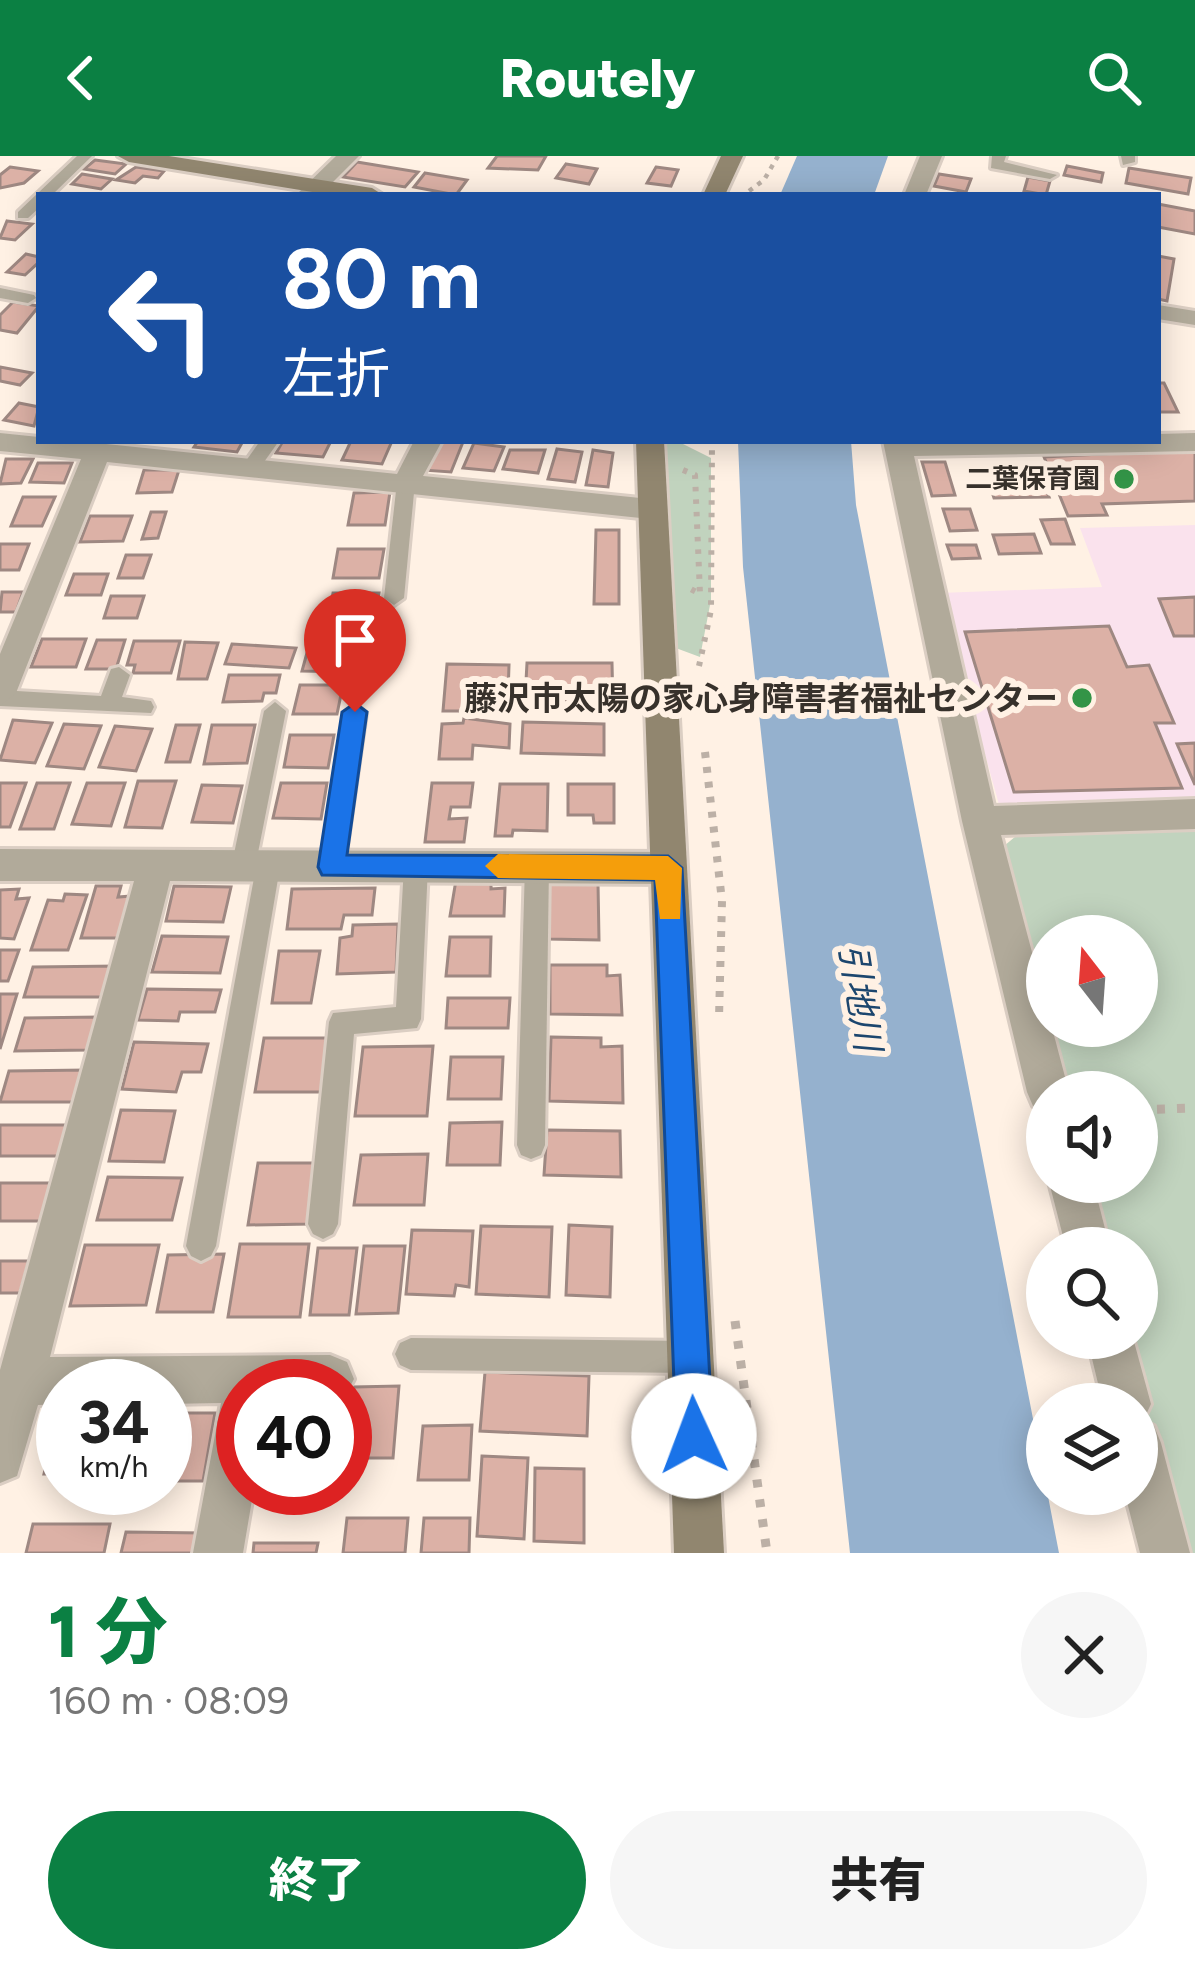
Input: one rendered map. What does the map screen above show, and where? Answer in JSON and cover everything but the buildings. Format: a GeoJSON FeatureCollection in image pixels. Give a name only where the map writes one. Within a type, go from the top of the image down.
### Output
{"type":"FeatureCollection","features":[{"type":"Feature","properties":{"kind":"street"},"geometry":{"type":"LineString","coordinates":[[129,156],[311,190],[348,156]]}},
{"type":"Feature","properties":{"kind":"street"},"geometry":{"type":"LineString","coordinates":[[715,192],[732,156]]}},
{"type":"Feature","properties":{"kind":"street"},"geometry":{"type":"LineString","coordinates":[[916,192],[931,156]]}},
{"type":"Feature","properties":{"kind":"street"},"geometry":{"type":"LineString","coordinates":[[1161,313],[1195,318]]}},
{"type":"Feature","properties":{"kind":"street"},"geometry":{"type":"LineString","coordinates":[[0,442],[36,443]]}},
{"type":"Feature","properties":{"kind":"street"},"geometry":{"type":"LineString","coordinates":[[1161,442],[1195,442]]}},
{"type":"Feature","properties":{"kind":"street"},"geometry":{"type":"LineString","coordinates":[[65,444],[666,512]]}},
{"type":"Feature","properties":{"kind":"street"},"geometry":{"type":"LineString","coordinates":[[406,482],[426,444]]}},
{"type":"Feature","properties":{"kind":"street"},"geometry":{"type":"LineString","coordinates":[[651,444],[666,512],[668,868],[699,1553]]}},
{"type":"Feature","properties":{"kind":"street"},"geometry":{"type":"LineString","coordinates":[[898,444],[980,821],[1043,1071]]}},
{"type":"Feature","properties":{"kind":"street"},"geometry":{"type":"LineString","coordinates":[[0,695],[98,445]]}},
{"type":"Feature","properties":{"kind":"street"},"geometry":{"type":"LineString","coordinates":[[980,821],[1195,814]]}},
{"type":"Feature","properties":{"kind":"street"},"geometry":{"type":"LineString","coordinates":[[0,865],[668,868]]}},
{"type":"Feature","properties":{"kind":"street"},"geometry":{"type":"LineString","coordinates":[[0,1459],[155,868]]}},
{"type":"Feature","properties":{"kind":"street"},"geometry":{"type":"LineString","coordinates":[[20,1381],[216,1391]]}},
{"type":"Feature","properties":{"kind":"street"},"geometry":{"type":"LineString","coordinates":[[218,1553],[225,1515]]}},
{"type":"Feature","properties":{"kind":"street"},"geometry":{"type":"LineString","coordinates":[[1155,1515],[1165,1553]]}},
{"type":"Feature","properties":{"kind":"lane"},"geometry":{"type":"LineString","coordinates":[[46,192],[86,156]]}},
{"type":"Feature","properties":{"kind":"lane"},"geometry":{"type":"LineString","coordinates":[[999,156],[996,165],[1050,176]]}},
{"type":"Feature","properties":{"kind":"lane"},"geometry":{"type":"LineString","coordinates":[[18,193],[36,196]]}},
{"type":"Feature","properties":{"kind":"lane"},"geometry":{"type":"LineString","coordinates":[[23,214],[36,202]]}},
{"type":"Feature","properties":{"kind":"lane"},"geometry":{"type":"LineString","coordinates":[[0,293],[28,298]]}},
{"type":"Feature","properties":{"kind":"lane"},"geometry":{"type":"LineString","coordinates":[[252,465],[268,444]]}},
{"type":"Feature","properties":{"kind":"lane"},"geometry":{"type":"LineString","coordinates":[[394,598],[406,482]]}},
{"type":"Feature","properties":{"kind":"lane"},"geometry":{"type":"LineString","coordinates":[[108,704],[119,675]]}},
{"type":"Feature","properties":{"kind":"lane"},"geometry":{"type":"LineString","coordinates":[[0,695],[143,706]]}},
{"type":"Feature","properties":{"kind":"lane"},"geometry":{"type":"LineString","coordinates":[[201,1246],[275,712]]}},
{"type":"Feature","properties":{"kind":"lane"},"geometry":{"type":"LineString","coordinates":[[332,867],[355,712]]}},
{"type":"Feature","properties":{"kind":"lane"},"geometry":{"type":"LineString","coordinates":[[323,1224],[342,1022],[408,1019],[416,866]]}},
{"type":"Feature","properties":{"kind":"lane"},"geometry":{"type":"LineString","coordinates":[[531,1145],[537,866]]}},
{"type":"Feature","properties":{"kind":"lane"},"geometry":{"type":"LineString","coordinates":[[411,1354],[691,1357]]}},
{"type":"Feature","properties":{"kind":"path"},"geometry":{"type":"LineString","coordinates":[[749,192],[764,180],[778,156]]}},
{"type":"Feature","properties":{"kind":"path"},"geometry":{"type":"LineString","coordinates":[[698,677],[711,610],[712,444]]}},
{"type":"Feature","properties":{"kind":"path"},"geometry":{"type":"LineString","coordinates":[[666,512],[712,525]]}},
{"type":"Feature","properties":{"kind":"path"},"geometry":{"type":"LineString","coordinates":[[701,729],[722,901],[718,1037]]}},
{"type":"Feature","properties":{"kind":"path"},"geometry":{"type":"LineString","coordinates":[[1158,1109],[1195,1108]]}},
{"type":"Feature","properties":{"kind":"path"},"geometry":{"type":"LineString","coordinates":[[733,1298],[767,1553]]}},
{"type":"Feature","properties":{"kind":"shaded area","name":"藤沢市太陽の家心身障害者福祉センター"},"geometry":{"type":"Polygon","coordinates":[[[1195,525],[1195,802],[1000,808],[940,593],[1102,587],[1080,528],[1195,525]]]}},
{"type":"Feature","properties":{"kind":"green space"},"geometry":{"type":"Polygon","coordinates":[[[654,444],[683,444],[711,458],[711,600],[700,657],[657,641],[654,444]]]}},
{"type":"Feature","properties":{"kind":"green space"},"geometry":{"type":"Polygon","coordinates":[[[1195,828],[1195,1553],[1179,1553],[1158,1468],[1158,1383],[1137,1383],[1131,1359],[1158,1359],[1158,1227],[1099,1227],[1092,1203],[1158,1203],[1158,1071],[1060,1071],[1054,1047],[1158,1047],[1158,915],[1026,915],[1026,935],[1004,846],[1016,836],[1195,828]]]}},
{"type":"Feature","properties":{"kind":"water"},"geometry":{"type":"Polygon","coordinates":[[[797,156],[888,156],[875,192],[781,192],[797,156]]]}},
{"type":"Feature","properties":{"kind":"water","name":"引地川"},"geometry":{"type":"Polygon","coordinates":[[[738,444],[851,444],[856,505],[1026,1383],[1026,1515],[1052,1515],[1059,1553],[850,1553],[743,567],[738,444]]]}},
{"type":"Feature","properties":{"kind":"slow traffic"},"geometry":{"type":"LineString","coordinates":[[498,866],[668,868],[670,910]]}},
{"type":"Feature","properties":{"kind":"place","name":"二葉保育園"},"geometry":{"type":"Point","coordinates":[1124,479]}},
{"type":"Feature","properties":{"kind":"place","name":"藤沢市太陽の家心身障害者福祉センター"},"geometry":{"type":"Point","coordinates":[1082,698]}},
{"type":"Feature","properties":{"kind":"route"},"geometry":{"type":"LineString","coordinates":[[355,712],[332,867],[668,868],[694,1436]]}}]}
